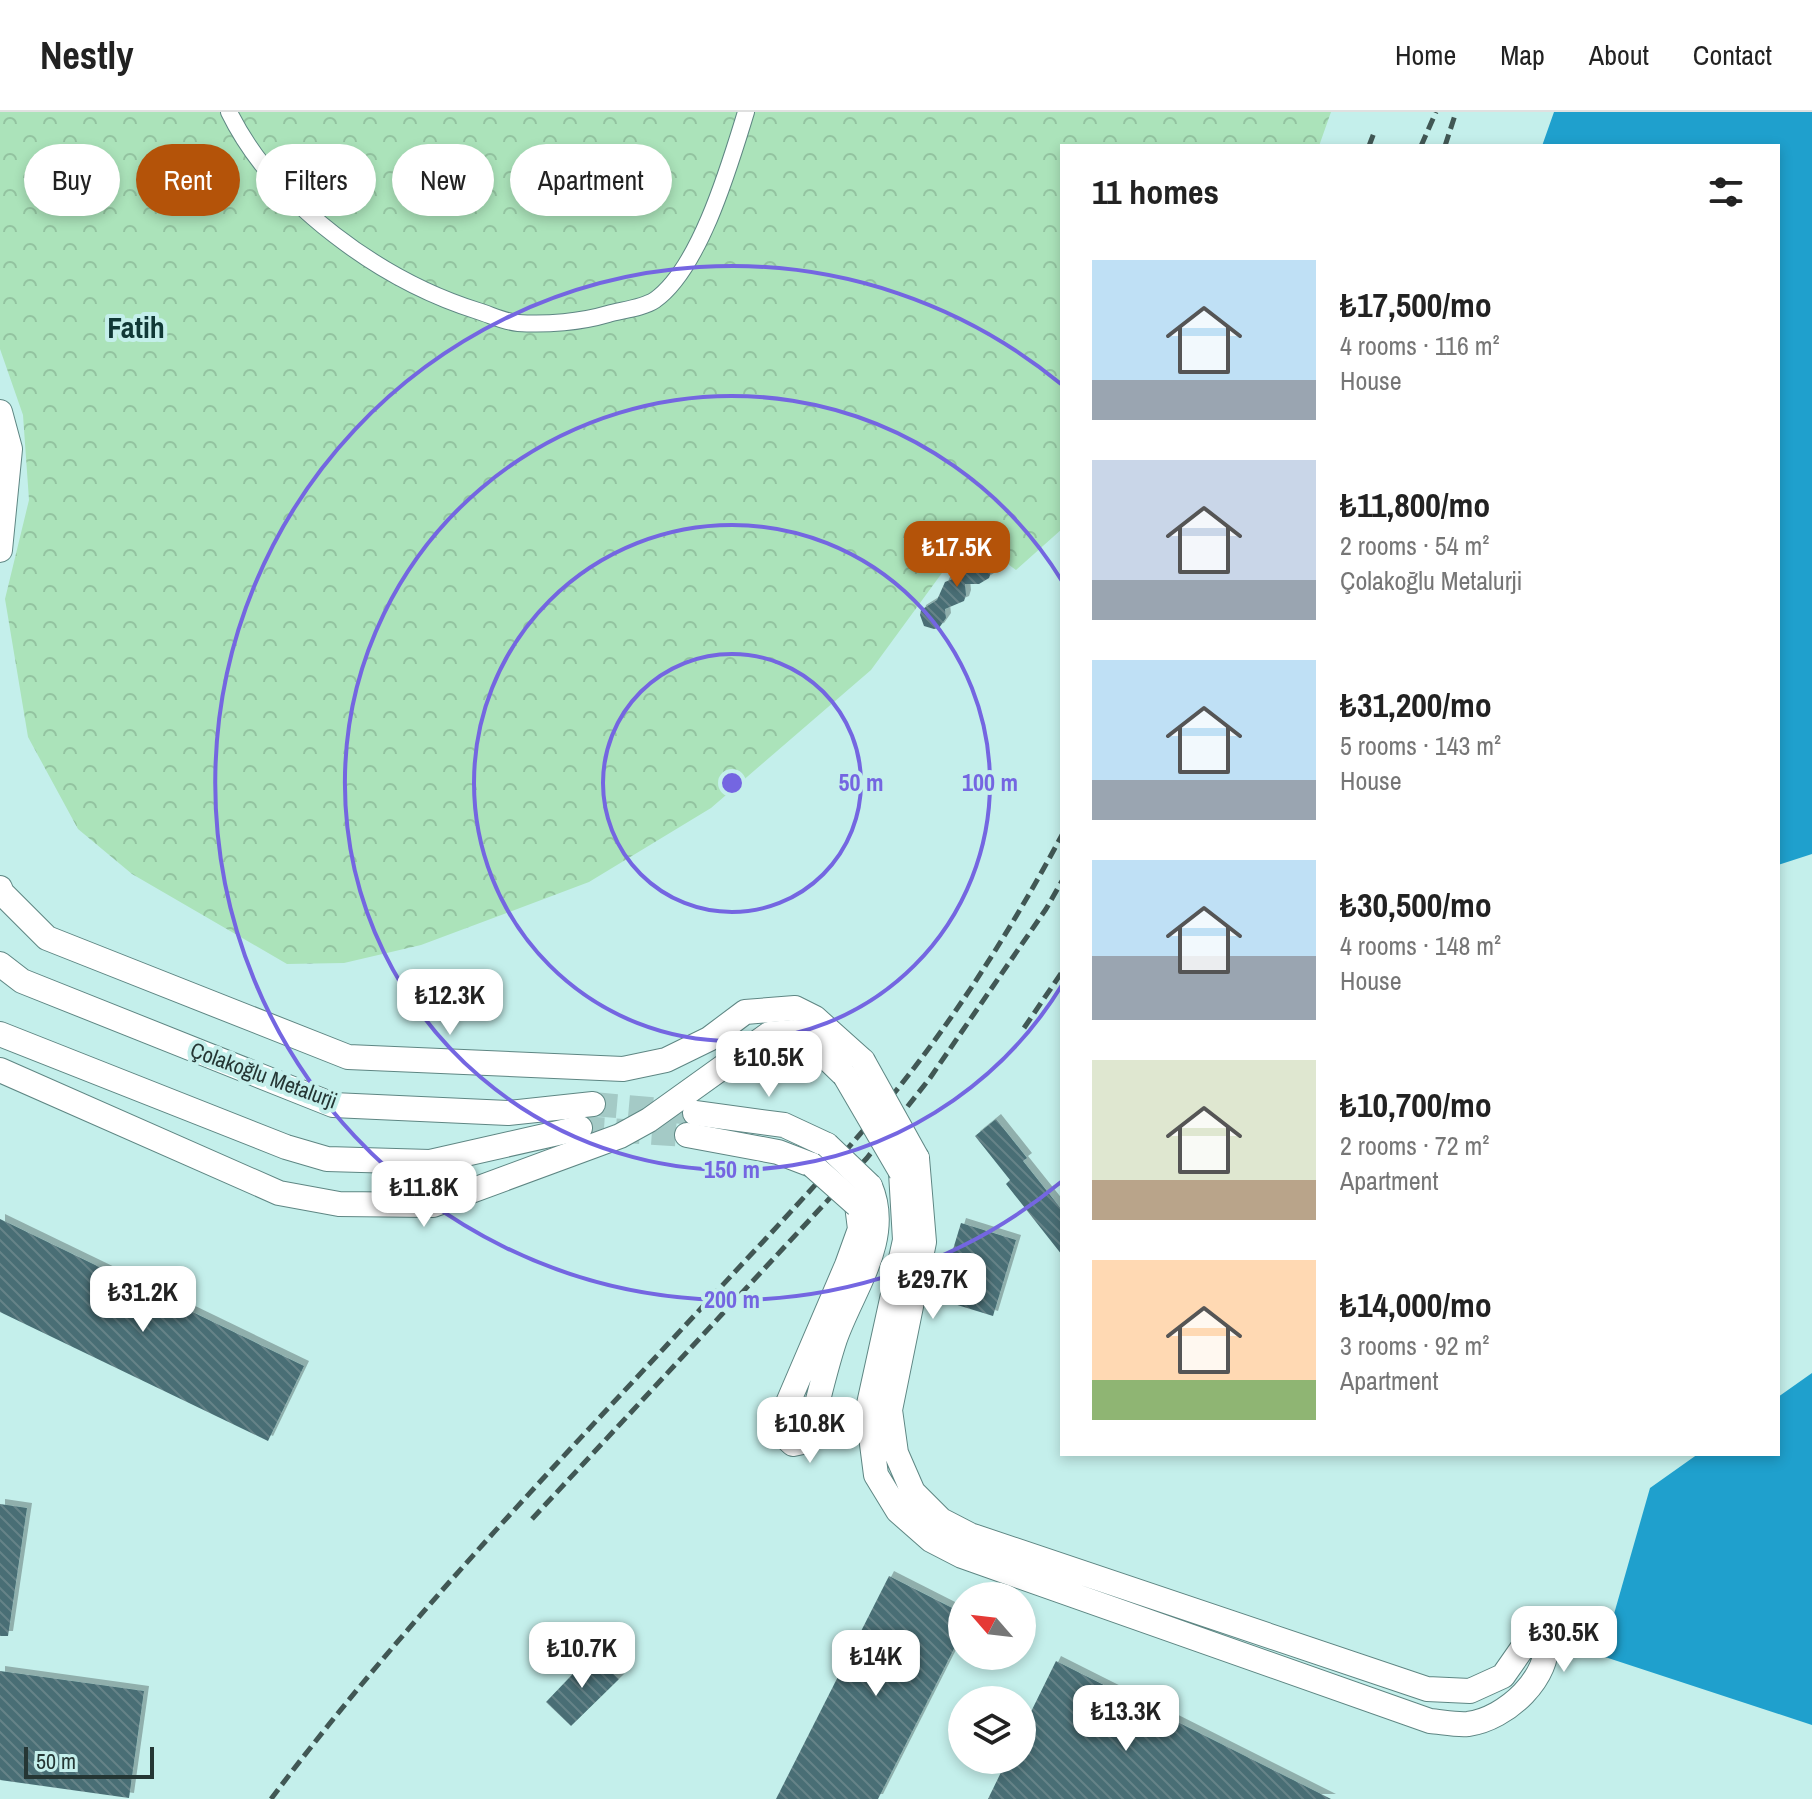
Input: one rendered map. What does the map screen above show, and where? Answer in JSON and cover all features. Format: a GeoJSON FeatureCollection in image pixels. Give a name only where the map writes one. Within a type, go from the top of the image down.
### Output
{"type":"FeatureCollection","features":[{"type":"Feature","properties":{"kind":"main road"},"geometry":{"type":"LineString","coordinates":[[0,412],[10,449],[0,550]]}},
{"type":"Feature","properties":{"kind":"main road"},"geometry":{"type":"LineString","coordinates":[[0,888],[47,938],[348,1057],[623,1069],[666,1060],[709,1039],[745,1012],[795,1008],[815,1018],[854,1068],[901,1172],[905,1240],[869,1404],[876,1475],[905,1502],[931,1540],[962,1556],[1430,1721],[1467,1724],[1491,1718],[1522,1696],[1540,1669],[1548,1649],[1546,1637],[1533,1633],[1503,1676],[1470,1691],[1427,1689],[970,1535],[905,1502]]}},
{"type":"Feature","properties":{"kind":"main road","name":"Çolakoğlu Metalurji"},"geometry":{"type":"LineString","coordinates":[[0,964],[22,981],[333,1105],[508,1113],[593,1104]]}},
{"type":"Feature","properties":{"kind":"main road"},"geometry":{"type":"LineString","coordinates":[[0,1070],[279,1193],[339,1204],[433,1205],[620,1136],[649,1120],[769,1034],[792,1032],[854,1068]]}},
{"type":"Feature","properties":{"kind":"main road"},"geometry":{"type":"LineString","coordinates":[[0,1034],[286,1147],[327,1159],[430,1162],[580,1128]]}},
{"type":"Feature","properties":{"kind":"main road"},"geometry":{"type":"LineString","coordinates":[[691,1124],[778,1152],[820,1155],[863,1196],[877,1202],[876,1239],[835,1339],[807,1441],[793,1444],[782,1434],[784,1412],[860,1229],[863,1196]]}},
{"type":"Feature","properties":{"kind":"street"},"geometry":{"type":"LineString","coordinates":[[229,112],[238,130],[286,192],[360,256],[441,299],[517,323],[589,320],[653,301],[682,272],[721,191],[746,112]]}},
{"type":"Feature","properties":{"kind":"green space"},"geometry":{"type":"Polygon","coordinates":[[[0,112],[1331,112],[1320,144],[1060,144],[1060,531],[1016,570],[969,536],[871,670],[711,808],[589,882],[421,945],[344,963],[287,964],[132,874],[78,829],[28,737],[5,599],[29,500],[23,415],[0,349],[0,112]]]}},
{"type":"Feature","properties":{"kind":"water"},"geometry":{"type":"Polygon","coordinates":[[[1554,112],[1812,112],[1812,854],[1780,864],[1780,144],[1543,144],[1554,112]]]}},
{"type":"Feature","properties":{"kind":"water"},"geometry":{"type":"Polygon","coordinates":[[[1812,1373],[1812,1725],[1602,1656],[1650,1488],[1695,1456],[1780,1456],[1780,1396],[1812,1373]]]}},
{"type":"Feature","properties":{"kind":"building"},"geometry":{"type":"Polygon","coordinates":[[[972,553],[989,559],[989,578],[979,584],[965,584],[964,601],[945,609],[946,618],[939,628],[924,626],[921,610],[937,600],[945,582],[960,576],[962,560],[972,553]]]}},
{"type":"Feature","properties":{"kind":"building"},"geometry":{"type":"Polygon","coordinates":[[[996,1119],[1027,1158],[1023,1161],[1060,1207],[1060,1252],[1006,1184],[1010,1180],[975,1136],[996,1119]]]}},
{"type":"Feature","properties":{"kind":"building"},"geometry":{"type":"Polygon","coordinates":[[[0,1219],[304,1366],[268,1441],[0,1312],[0,1219]]]}},
{"type":"Feature","properties":{"kind":"building"},"geometry":{"type":"Polygon","coordinates":[[[961,1223],[1016,1240],[993,1316],[938,1299],[961,1223]]]}},
{"type":"Feature","properties":{"kind":"building"},"geometry":{"type":"Polygon","coordinates":[[[0,1504],[27,1508],[8,1636],[0,1636],[0,1504]]]}},
{"type":"Feature","properties":{"kind":"building"},"geometry":{"type":"Polygon","coordinates":[[[889,1576],[948,1606],[948,1661],[878,1799],[776,1799],[889,1576]]]}},
{"type":"Feature","properties":{"kind":"building"},"geometry":{"type":"Polygon","coordinates":[[[592,1654],[619,1679],[571,1726],[546,1702],[592,1654]]]}},
{"type":"Feature","properties":{"kind":"building"},"geometry":{"type":"Polygon","coordinates":[[[1056,1661],[1331,1799],[988,1799],[1000,1774],[1036,1774],[1036,1702],[1056,1661]]]}},
{"type":"Feature","properties":{"kind":"building"},"geometry":{"type":"Polygon","coordinates":[[[0,1671],[144,1691],[129,1798],[0,1780],[0,1671]]]}},
{"type":"Feature","properties":{"kind":"tunnel"},"geometry":{"type":"LineString","coordinates":[[593,1104],[695,1113]]}},
{"type":"Feature","properties":{"kind":"tunnel"},"geometry":{"type":"LineString","coordinates":[[580,1128],[687,1135]]}},
{"type":"Feature","properties":{"kind":"railway"},"geometry":{"type":"LineString","coordinates":[[1422,144],[1436,112]]}},
{"type":"Feature","properties":{"kind":"railway"},"geometry":{"type":"LineString","coordinates":[[1446,144],[1456,112]]}},
{"type":"Feature","properties":{"kind":"railway"},"geometry":{"type":"LineString","coordinates":[[1370,144],[1375,130]]}},
{"type":"Feature","properties":{"kind":"railway"},"geometry":{"type":"LineString","coordinates":[[271,1799],[427,1607],[813,1188],[890,1099],[974,983],[1060,839]]}},
{"type":"Feature","properties":{"kind":"railway"},"geometry":{"type":"LineString","coordinates":[[532,1519],[867,1158],[930,1078],[1060,884]]}},
{"type":"Feature","properties":{"kind":"railway"},"geometry":{"type":"LineString","coordinates":[[1024,1028],[1060,975]]}},
{"type":"Feature","properties":{"kind":"district","name":"Fatih"},"geometry":{"type":"Point","coordinates":[136,328]}}]}
